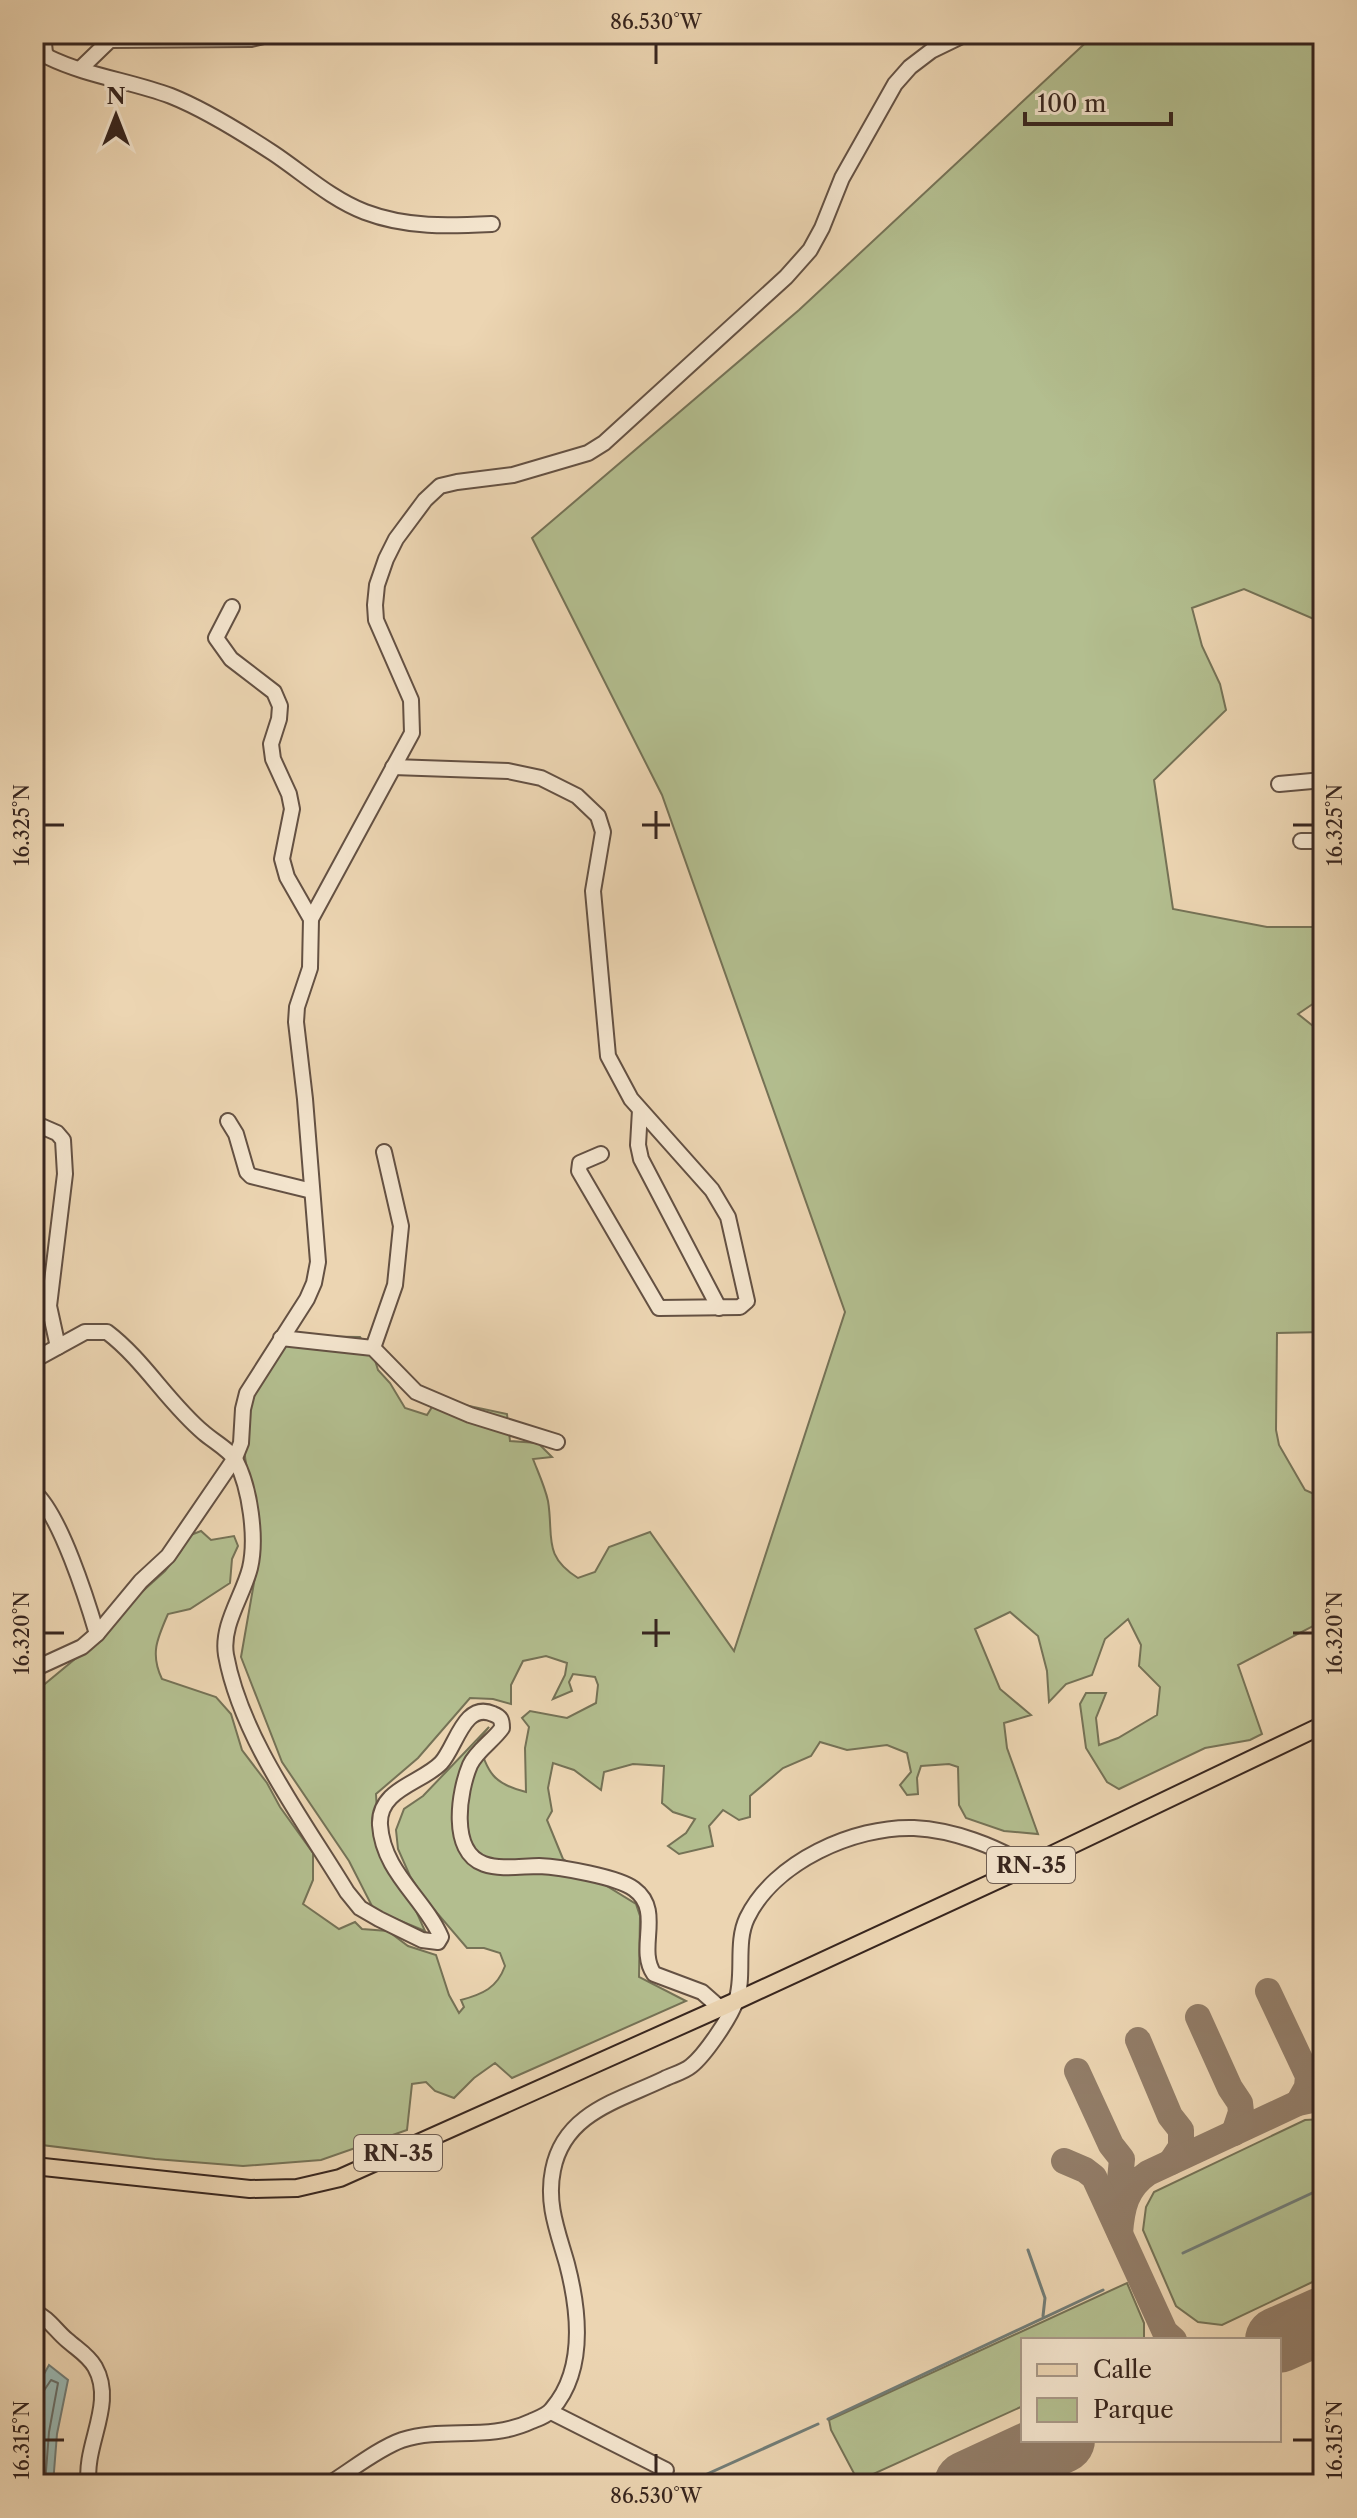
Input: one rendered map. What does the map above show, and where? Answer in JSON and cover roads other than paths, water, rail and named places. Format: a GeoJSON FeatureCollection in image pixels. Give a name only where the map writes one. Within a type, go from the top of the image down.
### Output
{"type":"FeatureCollection","features":[{"type":"Feature","properties":{"kind":"main road","name":"RN-35"},"geometry":{"type":"LineString","coordinates":[[34,2166],[250,2189],[297,2188],[340,2178],[736,2001],[1323,1725]]}},
{"type":"Feature","properties":{"kind":"street"},"geometry":{"type":"LineString","coordinates":[[43,34],[48,57],[171,97],[272,153],[324,190],[363,211],[390,220],[440,227],[492,224]]}},
{"type":"Feature","properties":{"kind":"street"},"geometry":{"type":"LineString","coordinates":[[80,69],[110,40],[251,39],[272,34]]}},
{"type":"Feature","properties":{"kind":"street"},"geometry":{"type":"LineString","coordinates":[[34,1669],[82,1647],[97,1634],[141,1581],[168,1556],[235,1458],[241,1443],[247,1393],[314,1283],[318,1262],[297,1007],[310,968],[311,919],[412,733],[413,719],[407,689],[376,620],[377,585],[396,539],[425,500],[440,486],[513,475],[588,453],[604,443],[786,277],[810,250],[842,178],[895,84],[931,51],[966,34]]}},
{"type":"Feature","properties":{"kind":"street"},"geometry":{"type":"LineString","coordinates":[[232,607],[216,638],[231,659],[274,692],[280,706],[271,744],[273,759],[292,809],[282,859],[287,877],[311,919]]}},
{"type":"Feature","properties":{"kind":"street"},"geometry":{"type":"LineString","coordinates":[[393,767],[508,771],[541,778],[577,796],[598,816],[603,832],[593,891],[608,1056],[640,1110],[712,1190],[728,1217],[747,1301],[740,1307],[659,1308],[581,1177],[580,1163],[601,1154]]}},
{"type":"Feature","properties":{"kind":"street"},"geometry":{"type":"LineString","coordinates":[[1279,784],[1323,780]]}},
{"type":"Feature","properties":{"kind":"street"},"geometry":{"type":"LineString","coordinates":[[1301,841],[1323,841]]}},
{"type":"Feature","properties":{"kind":"street"},"geometry":{"type":"LineString","coordinates":[[640,1110],[638,1145],[641,1159],[719,1308]]}},
{"type":"Feature","properties":{"kind":"street"},"geometry":{"type":"LineString","coordinates":[[228,1121],[251,1176],[312,1191]]}},
{"type":"Feature","properties":{"kind":"street"},"geometry":{"type":"LineString","coordinates":[[37,1127],[57,1133],[63,1140],[65,1174],[49,1306],[58,1347]]}},
{"type":"Feature","properties":{"kind":"street"},"geometry":{"type":"LineString","coordinates":[[373,1348],[395,1285],[401,1226],[384,1152]]}},
{"type":"Feature","properties":{"kind":"street"},"geometry":{"type":"LineString","coordinates":[[34,1360],[85,1332],[107,1332],[139,1363],[175,1407],[235,1458],[254,1533],[250,1567],[225,1637],[229,1665],[244,1714],[266,1755],[347,1892],[360,1908],[422,1940],[438,1942],[441,1937],[437,1928],[405,1887],[390,1861],[379,1822],[383,1807],[394,1794],[443,1761],[468,1718],[476,1712],[489,1712],[498,1716],[502,1728],[470,1765],[461,1794],[458,1821],[473,1857],[483,1864],[495,1866],[541,1866],[570,1870],[624,1883],[634,1889],[645,1900],[650,1912],[647,1958],[654,1974],[709,1996],[719,2007]]}},
{"type":"Feature","properties":{"kind":"street"},"geometry":{"type":"LineString","coordinates":[[281,1338],[373,1348],[416,1392],[470,1415],[557,1442]]}},
{"type":"Feature","properties":{"kind":"street"},"geometry":{"type":"LineString","coordinates":[[34,1492],[54,1521],[85,1593],[97,1634]]}},
{"type":"Feature","properties":{"kind":"street"},"geometry":{"type":"LineString","coordinates":[[329,2484],[398,2441],[425,2434],[497,2433],[527,2424],[551,2412],[570,2376],[577,2351],[576,2321],[567,2265],[555,2229],[551,2198],[553,2169],[562,2143],[577,2123],[601,2106],[691,2067],[736,2001],[745,1922],[759,1896],[778,1877],[819,1850],[865,1834],[914,1828],[958,1836],[1001,1849],[1028,1866]]}},
{"type":"Feature","properties":{"kind":"street"},"geometry":{"type":"LineString","coordinates":[[34,2312],[42,2315],[81,2351],[94,2365],[100,2381],[102,2410],[87,2463],[89,2484]]}},
{"type":"Feature","properties":{"kind":"street"},"geometry":{"type":"LineString","coordinates":[[551,2412],[666,2470]]}},
{"type":"Feature","properties":{"kind":"water"},"geometry":{"type":"Polygon","coordinates":[[[49,2365],[68,2380],[57,2434],[53,2484],[34,2484],[34,2392],[49,2365]]]}},
{"type":"Feature","properties":{"kind":"waterway"},"geometry":{"type":"LineString","coordinates":[[1183,2253],[1323,2188]]}},
{"type":"Feature","properties":{"kind":"waterway"},"geometry":{"type":"LineString","coordinates":[[1028,2250],[1045,2298],[1043,2316]]}},
{"type":"Feature","properties":{"kind":"waterway"},"geometry":{"type":"LineString","coordinates":[[828,2419],[1103,2290]]}},
{"type":"Feature","properties":{"kind":"waterway"},"geometry":{"type":"LineString","coordinates":[[685,2484],[818,2424]]}}]}
